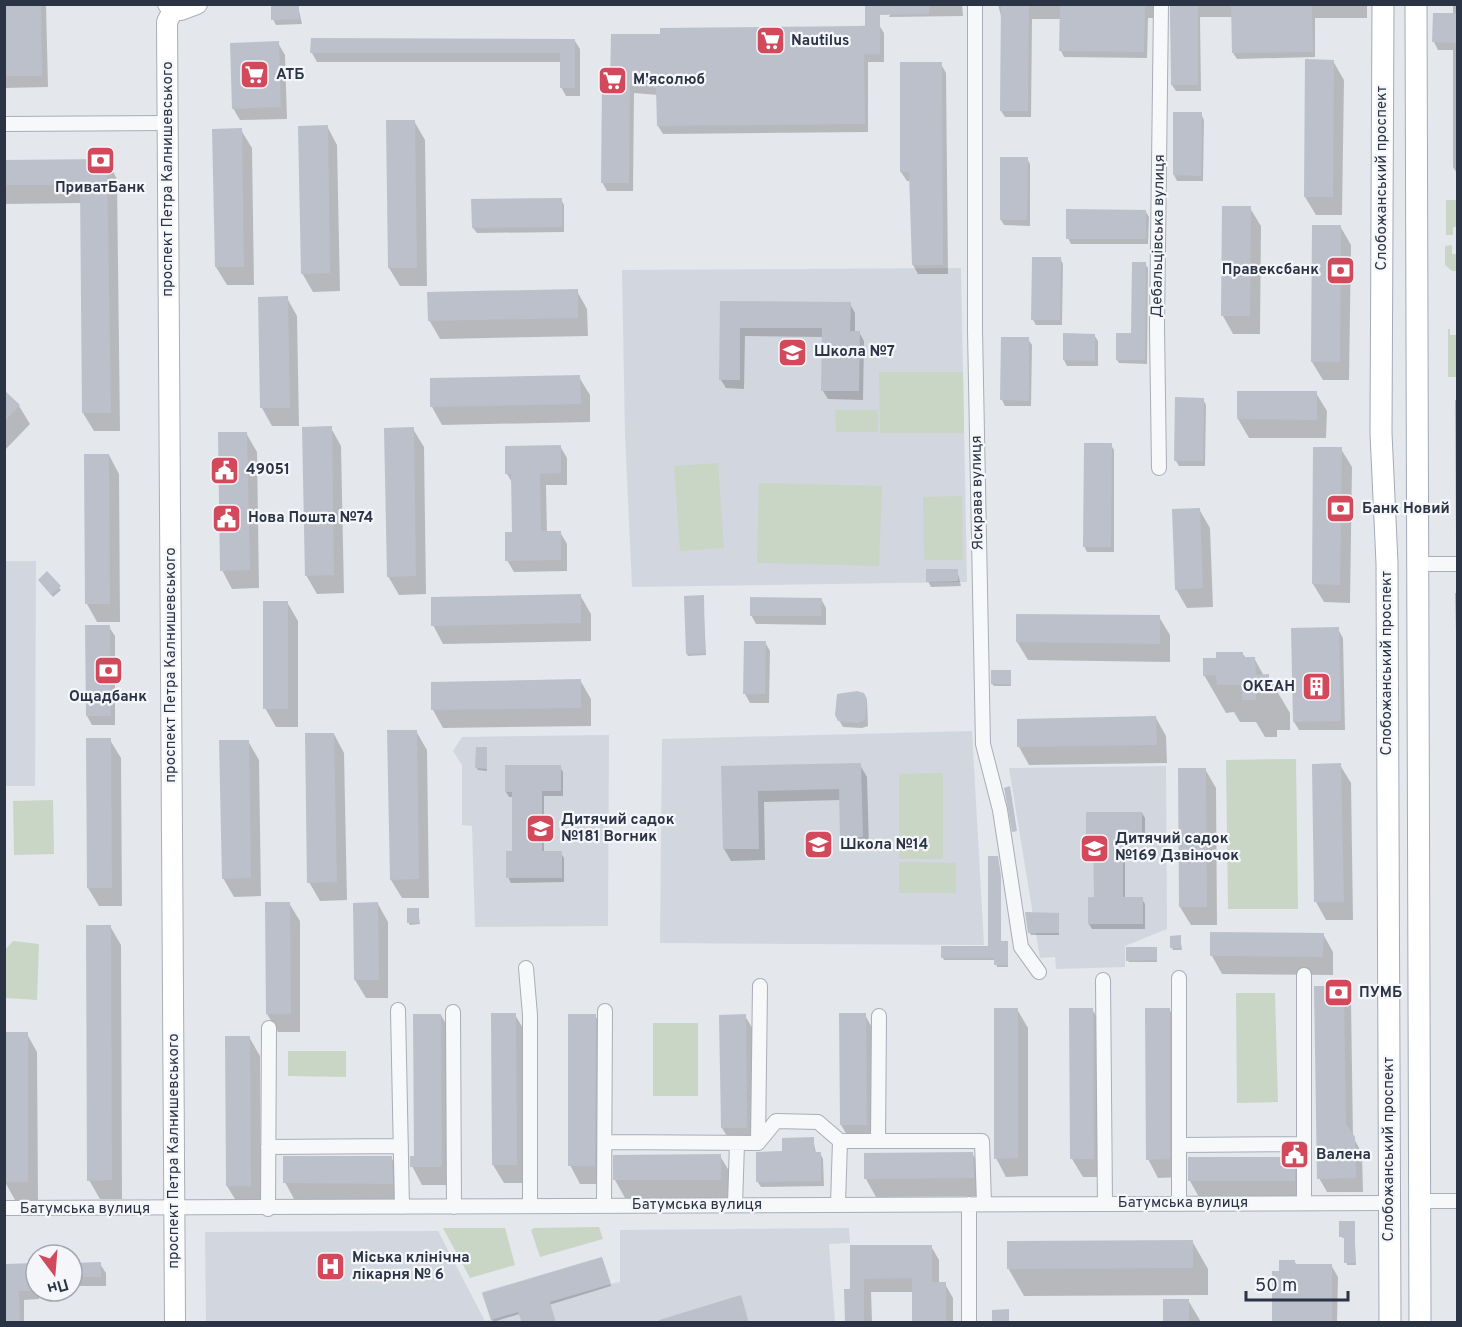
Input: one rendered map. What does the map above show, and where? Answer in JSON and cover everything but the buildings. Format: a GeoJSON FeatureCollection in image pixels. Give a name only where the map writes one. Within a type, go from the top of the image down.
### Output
{"type":"FeatureCollection","features":[{"type":"Feature","properties":{"kind":"main road","name":"Слобожанський проспект"},"geometry":{"type":"LineString","coordinates":[[1383,4],[1381,433],[1387,573],[1390,1323]]}},
{"type":"Feature","properties":{"kind":"main road","name":"Слобожанський проспект"},"geometry":{"type":"LineString","coordinates":[[1416,4],[1420,1323]]}},
{"type":"Feature","properties":{"kind":"street"},"geometry":{"type":"LineString","coordinates":[[171,6],[188,10],[197,4]]}},
{"type":"Feature","properties":{"kind":"street","name":"Яскрава вулиця"},"geometry":{"type":"LineString","coordinates":[[975,4],[975,319],[983,744],[1000,810],[1021,947],[1039,972]]}},
{"type":"Feature","properties":{"kind":"street","name":"Дебальцівська вулиця"},"geometry":{"type":"LineString","coordinates":[[1159,468],[1157,327],[1161,4]]}},
{"type":"Feature","properties":{"kind":"street","name":"проспект Петра Калнишевського"},"geometry":{"type":"LineString","coordinates":[[171,6],[168,22],[168,123],[175,1323]]}},
{"type":"Feature","properties":{"kind":"street"},"geometry":{"type":"LineString","coordinates":[[4,124],[168,123]]}},
{"type":"Feature","properties":{"kind":"street"},"geometry":{"type":"LineString","coordinates":[[1419,564],[1458,564]]}},
{"type":"Feature","properties":{"kind":"street"},"geometry":{"type":"LineString","coordinates":[[526,968],[530,1022],[531,1206]]}},
{"type":"Feature","properties":{"kind":"street"},"geometry":{"type":"LineString","coordinates":[[1304,975],[1304,1203]]}},
{"type":"Feature","properties":{"kind":"street"},"geometry":{"type":"LineString","coordinates":[[1179,978],[1179,1203]]}},
{"type":"Feature","properties":{"kind":"street"},"geometry":{"type":"LineString","coordinates":[[1103,980],[1106,1204]]}},
{"type":"Feature","properties":{"kind":"street"},"geometry":{"type":"LineString","coordinates":[[758,1143],[760,986]]}},
{"type":"Feature","properties":{"kind":"street"},"geometry":{"type":"LineString","coordinates":[[398,1010],[402,1207]]}},
{"type":"Feature","properties":{"kind":"street"},"geometry":{"type":"LineString","coordinates":[[604,1206],[605,1011]]}},
{"type":"Feature","properties":{"kind":"street"},"geometry":{"type":"LineString","coordinates":[[453,1012],[454,1207]]}},
{"type":"Feature","properties":{"kind":"street"},"geometry":{"type":"LineString","coordinates":[[878,1141],[879,1016]]}},
{"type":"Feature","properties":{"kind":"street"},"geometry":{"type":"LineString","coordinates":[[268,1209],[269,1028]]}},
{"type":"Feature","properties":{"kind":"street"},"geometry":{"type":"LineString","coordinates":[[758,1143],[776,1121],[818,1122],[840,1141],[982,1141],[984,1204]]}},
{"type":"Feature","properties":{"kind":"street"},"geometry":{"type":"LineString","coordinates":[[838,1204],[840,1141]]}},
{"type":"Feature","properties":{"kind":"street"},"geometry":{"type":"LineString","coordinates":[[605,1142],[758,1143]]}},
{"type":"Feature","properties":{"kind":"street"},"geometry":{"type":"LineString","coordinates":[[735,1205],[737,1143]]}},
{"type":"Feature","properties":{"kind":"street"},"geometry":{"type":"LineString","coordinates":[[1179,1145],[1304,1144]]}},
{"type":"Feature","properties":{"kind":"street"},"geometry":{"type":"LineString","coordinates":[[268,1147],[401,1146]]}},
{"type":"Feature","properties":{"kind":"street"},"geometry":{"type":"LineString","coordinates":[[1419,1201],[1458,1201]]}},
{"type":"Feature","properties":{"kind":"street","name":"Батумська вулиця"},"geometry":{"type":"LineString","coordinates":[[4,1208],[268,1209],[838,1204],[1389,1203]]}},
{"type":"Feature","properties":{"kind":"street"},"geometry":{"type":"LineString","coordinates":[[969,1204],[969,1323]]}},
{"type":"Feature","properties":{"kind":"shaded area","name":"Школа №7"},"geometry":{"type":"Polygon","coordinates":[[[961,268],[967,582],[632,587],[625,434],[622,270],[961,268]]]}},
{"type":"Feature","properties":{"kind":"shaded area"},"geometry":{"type":"Polygon","coordinates":[[[5,561],[36,561],[35,786],[5,786],[5,561]]]}},
{"type":"Feature","properties":{"kind":"shaded area","name":"Школа №14"},"geometry":{"type":"Polygon","coordinates":[[[972,731],[984,945],[660,943],[662,739],[972,731]]]}},
{"type":"Feature","properties":{"kind":"shaded area","name":"Дитячий садок №181 Вогник"},"geometry":{"type":"Polygon","coordinates":[[[609,735],[608,926],[475,927],[472,826],[462,825],[462,765],[453,751],[462,737],[609,735]]]}},
{"type":"Feature","properties":{"kind":"shaded area","name":"Дитячий садок №169 Дзвіночок"},"geometry":{"type":"Polygon","coordinates":[[[1166,766],[1167,929],[1125,946],[1125,967],[1056,969],[1055,957],[1040,958],[1009,768],[1166,766]]]}},
{"type":"Feature","properties":{"kind":"shaded area","name":"Міська клінічна лікарня № 6"},"geometry":{"type":"Polygon","coordinates":[[[849,1228],[850,1243],[829,1244],[835,1322],[206,1322],[205,1232],[438,1231],[485,1321],[491,1320],[482,1292],[602,1257],[610,1284],[620,1282],[620,1230],[849,1228]]]}},
{"type":"Feature","properties":{"kind":"green space"},"geometry":{"type":"Polygon","coordinates":[[[1446,200],[1457,200],[1457,227],[1453,227],[1453,235],[1446,235],[1446,200]]]}},
{"type":"Feature","properties":{"kind":"green space"},"geometry":{"type":"Polygon","coordinates":[[[1452,245],[1452,254],[1457,254],[1457,271],[1452,271],[1445,265],[1445,246],[1452,245]]]}},
{"type":"Feature","properties":{"kind":"green space"},"geometry":{"type":"Polygon","coordinates":[[[1448,329],[1450,329],[1450,335],[1457,335],[1457,377],[1448,377],[1448,329]]]}},
{"type":"Feature","properties":{"kind":"green space"},"geometry":{"type":"Polygon","coordinates":[[[879,372],[963,372],[964,433],[880,433],[879,372]]]}},
{"type":"Feature","properties":{"kind":"green space"},"geometry":{"type":"Polygon","coordinates":[[[835,410],[878,410],[878,432],[836,432],[835,410]]]}},
{"type":"Feature","properties":{"kind":"green space"},"geometry":{"type":"Polygon","coordinates":[[[718,463],[724,548],[680,551],[674,466],[718,463]]]}},
{"type":"Feature","properties":{"kind":"green space"},"geometry":{"type":"Polygon","coordinates":[[[759,483],[882,486],[879,566],[757,563],[759,483]]]}},
{"type":"Feature","properties":{"kind":"green space"},"geometry":{"type":"Polygon","coordinates":[[[962,496],[963,560],[924,560],[923,497],[962,496]]]}},
{"type":"Feature","properties":{"kind":"green space"},"geometry":{"type":"Polygon","coordinates":[[[1296,759],[1298,909],[1228,909],[1226,760],[1296,759]]]}},
{"type":"Feature","properties":{"kind":"green space"},"geometry":{"type":"Polygon","coordinates":[[[943,773],[943,859],[899,859],[899,774],[943,773]]]}},
{"type":"Feature","properties":{"kind":"green space"},"geometry":{"type":"Polygon","coordinates":[[[53,800],[54,854],[14,855],[13,801],[53,800]]]}},
{"type":"Feature","properties":{"kind":"green space"},"geometry":{"type":"Polygon","coordinates":[[[899,862],[956,863],[956,893],[899,893],[899,862]]]}},
{"type":"Feature","properties":{"kind":"green space"},"geometry":{"type":"Polygon","coordinates":[[[13,941],[39,944],[37,1000],[5,998],[5,950],[13,941]]]}},
{"type":"Feature","properties":{"kind":"green space"},"geometry":{"type":"Polygon","coordinates":[[[1236,993],[1275,993],[1278,1102],[1237,1103],[1236,993]]]}},
{"type":"Feature","properties":{"kind":"green space"},"geometry":{"type":"Polygon","coordinates":[[[653,1023],[698,1023],[698,1096],[653,1096],[653,1023]]]}},
{"type":"Feature","properties":{"kind":"green space"},"geometry":{"type":"Polygon","coordinates":[[[288,1051],[346,1051],[346,1077],[288,1076],[288,1051]]]}},
{"type":"Feature","properties":{"kind":"green space"},"geometry":{"type":"Polygon","coordinates":[[[599,1227],[603,1239],[540,1257],[531,1230],[534,1228],[599,1227]]]}},
{"type":"Feature","properties":{"kind":"green space"},"geometry":{"type":"Polygon","coordinates":[[[443,1228],[505,1228],[515,1265],[470,1278],[443,1228]]]}},
{"type":"Feature","properties":{"kind":"place","name":"Nautilus"},"geometry":{"type":"Point","coordinates":[770,41]}},
{"type":"Feature","properties":{"kind":"place","name":"АТБ"},"geometry":{"type":"Point","coordinates":[255,75]}},
{"type":"Feature","properties":{"kind":"place","name":"М'ясолюб"},"geometry":{"type":"Point","coordinates":[612,80]}},
{"type":"Feature","properties":{"kind":"place","name":"ПриватБанк"},"geometry":{"type":"Point","coordinates":[100,161]}},
{"type":"Feature","properties":{"kind":"place","name":"Правексбанк"},"geometry":{"type":"Point","coordinates":[1340,270]}},
{"type":"Feature","properties":{"kind":"place","name":"Школа №7"},"geometry":{"type":"Point","coordinates":[793,352]}},
{"type":"Feature","properties":{"kind":"place","name":"49051"},"geometry":{"type":"Point","coordinates":[225,470]}},
{"type":"Feature","properties":{"kind":"place","name":"Банк Новий"},"geometry":{"type":"Point","coordinates":[1341,509]}},
{"type":"Feature","properties":{"kind":"place","name":"Нова Пошта №74"},"geometry":{"type":"Point","coordinates":[227,518]}},
{"type":"Feature","properties":{"kind":"place","name":"Ощадбанк"},"geometry":{"type":"Point","coordinates":[108,670]}},
{"type":"Feature","properties":{"kind":"place","name":"ОКЕАН"},"geometry":{"type":"Point","coordinates":[1316,687]}},
{"type":"Feature","properties":{"kind":"place","name":"Дитячий садок №181 Вогник"},"geometry":{"type":"Point","coordinates":[540,829]}},
{"type":"Feature","properties":{"kind":"place","name":"Школа №14"},"geometry":{"type":"Point","coordinates":[819,845]}},
{"type":"Feature","properties":{"kind":"place","name":"Дитячий садок №169 Дзвіночок"},"geometry":{"type":"Point","coordinates":[1094,848]}},
{"type":"Feature","properties":{"kind":"place","name":"ПУМБ"},"geometry":{"type":"Point","coordinates":[1338,993]}},
{"type":"Feature","properties":{"kind":"place","name":"Валена"},"geometry":{"type":"Point","coordinates":[1295,1155]}},
{"type":"Feature","properties":{"kind":"place","name":"Міська клінічна лікарня № 6"},"geometry":{"type":"Point","coordinates":[331,1267]}}]}
